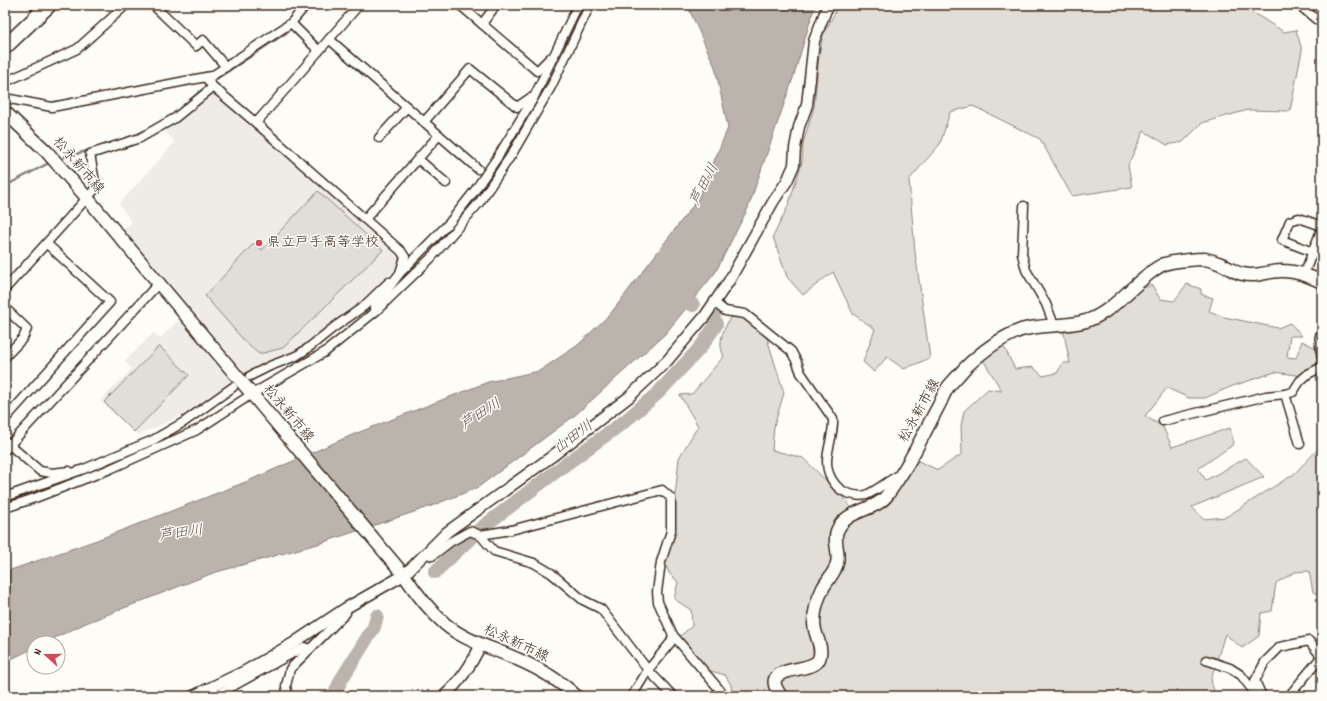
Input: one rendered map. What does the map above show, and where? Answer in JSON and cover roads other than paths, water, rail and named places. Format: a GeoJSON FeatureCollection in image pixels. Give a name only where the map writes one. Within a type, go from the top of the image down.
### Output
{"type":"FeatureCollection","features":[{"type":"Feature","properties":{"kind":"highway"},"geometry":{"type":"LineString","coordinates":[[5,47],[42,7]]}},
{"type":"Feature","properties":{"kind":"main road","name":"松永新市線"},"geometry":{"type":"LineString","coordinates":[[5,112],[47,152],[88,199],[404,575],[419,596],[446,625],[463,636],[517,659],[551,677],[576,696]]}},
{"type":"Feature","properties":{"kind":"main road","name":"松永新市線"},"geometry":{"type":"LineString","coordinates":[[781,696],[776,687],[775,680],[778,675],[784,671],[816,664],[820,657],[820,648],[815,633],[814,623],[817,604],[823,588],[833,573],[837,563],[838,553],[835,540],[837,531],[850,515],[877,504],[887,497],[915,452],[947,388],[965,368],[985,351],[1000,341],[1022,330],[1086,321],[1107,310],[1144,277],[1165,264],[1205,259],[1242,274],[1255,275],[1282,270],[1304,274],[1322,282]]}},
{"type":"Feature","properties":{"kind":"street"},"geometry":{"type":"LineString","coordinates":[[5,82],[77,49],[126,5]]}},
{"type":"Feature","properties":{"kind":"street"},"geometry":{"type":"LineString","coordinates":[[154,5],[196,46],[202,40],[226,67]]}},
{"type":"Feature","properties":{"kind":"street"},"geometry":{"type":"LineString","coordinates":[[5,289],[88,199],[96,188],[90,154],[140,138],[175,118],[209,83],[212,76],[293,26],[306,5]]}},
{"type":"Feature","properties":{"kind":"street"},"geometry":{"type":"LineString","coordinates":[[256,123],[359,5]]}},
{"type":"Feature","properties":{"kind":"street"},"geometry":{"type":"LineString","coordinates":[[460,5],[537,70],[554,53]]}},
{"type":"Feature","properties":{"kind":"street"},"geometry":{"type":"LineString","coordinates":[[482,24],[496,5]]}},
{"type":"Feature","properties":{"kind":"street"},"geometry":{"type":"LineString","coordinates":[[250,376],[296,356],[307,349],[332,328],[363,307],[400,273],[450,222],[473,193],[497,158],[534,99],[554,53],[578,5]]}},
{"type":"Feature","properties":{"kind":"street"},"geometry":{"type":"LineString","coordinates":[[5,508],[110,469],[197,430],[255,397],[325,352],[376,311],[431,258],[479,203],[512,154],[551,87],[590,5]]}},
{"type":"Feature","properties":{"kind":"street"},"geometry":{"type":"LineString","coordinates":[[194,696],[245,671],[295,642],[346,608],[404,575],[447,532],[557,452],[629,397],[667,361],[706,316],[714,302],[730,281],[794,166],[795,148],[799,127],[807,105],[814,41],[826,10],[830,5]]}},
{"type":"Feature","properties":{"kind":"street"},"geometry":{"type":"LineString","coordinates":[[1299,5],[1322,23]]}},
{"type":"Feature","properties":{"kind":"street"},"geometry":{"type":"LineString","coordinates":[[293,26],[319,51]]}},
{"type":"Feature","properties":{"kind":"street"},"geometry":{"type":"LineString","coordinates":[[329,39],[478,169]]}},
{"type":"Feature","properties":{"kind":"street"},"geometry":{"type":"LineString","coordinates":[[424,122],[470,69],[517,107],[530,98],[534,99]]}},
{"type":"Feature","properties":{"kind":"street"},"geometry":{"type":"LineString","coordinates":[[5,98],[52,107],[209,83],[401,251],[405,257],[400,273],[374,307],[376,311]]}},
{"type":"Feature","properties":{"kind":"street"},"geometry":{"type":"LineString","coordinates":[[379,138],[407,107]]}},
{"type":"Feature","properties":{"kind":"street"},"geometry":{"type":"LineString","coordinates":[[365,219],[439,135]]}},
{"type":"Feature","properties":{"kind":"street"},"geometry":{"type":"LineString","coordinates":[[418,159],[446,183]]}},
{"type":"Feature","properties":{"kind":"street"},"geometry":{"type":"LineString","coordinates":[[1024,206],[1022,254],[1026,270],[1046,304],[1054,325]]}},
{"type":"Feature","properties":{"kind":"street"},"geometry":{"type":"LineString","coordinates":[[1304,274],[1313,252],[1322,227],[1299,218],[1290,221],[1282,240],[1313,252]]}},
{"type":"Feature","properties":{"kind":"street"},"geometry":{"type":"LineString","coordinates":[[5,419],[110,302],[47,244]]}},
{"type":"Feature","properties":{"kind":"street"},"geometry":{"type":"LineString","coordinates":[[110,469],[108,466],[52,473],[40,471],[6,445],[159,283]]}},
{"type":"Feature","properties":{"kind":"street"},"geometry":{"type":"LineString","coordinates":[[714,302],[725,311],[745,314],[791,351],[801,374],[833,419],[827,461],[833,482],[844,491],[857,496],[879,488],[894,478],[900,476]]}},
{"type":"Feature","properties":{"kind":"street"},"geometry":{"type":"LineString","coordinates":[[5,308],[27,329],[23,338],[5,357]]}},
{"type":"Feature","properties":{"kind":"street"},"geometry":{"type":"LineString","coordinates":[[1322,331],[1320,334],[1322,358]]}},
{"type":"Feature","properties":{"kind":"street"},"geometry":{"type":"LineString","coordinates":[[1163,421],[1266,396],[1293,392],[1300,381],[1308,374],[1322,367]]}},
{"type":"Feature","properties":{"kind":"street"},"geometry":{"type":"LineString","coordinates":[[5,497],[84,469],[153,440],[184,422],[233,387]]}},
{"type":"Feature","properties":{"kind":"street"},"geometry":{"type":"LineString","coordinates":[[1285,394],[1300,444]]}},
{"type":"Feature","properties":{"kind":"street"},"geometry":{"type":"LineString","coordinates":[[480,535],[511,530],[662,490],[670,498],[671,531],[661,562],[657,592],[658,602],[673,635],[725,696]]}},
{"type":"Feature","properties":{"kind":"street"},"geometry":{"type":"LineString","coordinates":[[426,553],[432,556],[450,542],[470,531],[480,535],[494,550],[534,562],[551,573],[583,600],[601,609],[648,670],[673,696]]}},
{"type":"Feature","properties":{"kind":"street"},"geometry":{"type":"LineString","coordinates":[[288,696],[286,686],[290,669],[346,613],[346,608]]}},
{"type":"Feature","properties":{"kind":"street"},"geometry":{"type":"LineString","coordinates":[[632,696],[648,670],[671,642],[673,635]]}},
{"type":"Feature","properties":{"kind":"street"},"geometry":{"type":"LineString","coordinates":[[1262,696],[1255,681],[1265,662],[1280,647],[1308,641],[1322,656],[1289,696]]}},
{"type":"Feature","properties":{"kind":"street"},"geometry":{"type":"LineString","coordinates":[[444,696],[454,687],[473,661],[481,644]]}},
{"type":"Feature","properties":{"kind":"street"},"geometry":{"type":"LineString","coordinates":[[215,696],[304,647],[310,649]]}},
{"type":"Feature","properties":{"kind":"street"},"geometry":{"type":"LineString","coordinates":[[1206,660],[1230,668],[1242,675],[1257,696]]}},
{"type":"Feature","properties":{"kind":"water","name":"芦田川"},"geometry":{"type":"Polygon","coordinates":[[[690,5],[815,5],[793,78],[748,208],[715,273],[665,334],[574,416],[477,488],[426,508],[321,543],[213,573],[86,623],[61,635],[26,635],[26,652],[5,662],[5,572],[97,540],[248,481],[352,435],[488,382],[539,371],[578,345],[611,313],[698,199],[728,128],[715,67],[689,9],[690,5]]]}},
{"type":"Feature","properties":{"kind":"waterway"},"geometry":{"type":"LineString","coordinates":[[184,105],[213,81],[286,33],[304,14]]}},
{"type":"Feature","properties":{"kind":"waterway"},"geometry":{"type":"LineString","coordinates":[[64,157],[91,150]]}},
{"type":"Feature","properties":{"kind":"waterway"},"geometry":{"type":"LineString","coordinates":[[5,188],[9,184],[47,164]]}},
{"type":"Feature","properties":{"kind":"waterway","name":"山田川"},"geometry":{"type":"LineString","coordinates":[[673,297],[693,305]]}},
{"type":"Feature","properties":{"kind":"waterway","name":"山田川"},"geometry":{"type":"LineString","coordinates":[[435,572],[480,529],[625,421],[658,393],[700,348],[716,325],[714,318]]}},
{"type":"Feature","properties":{"kind":"waterway","name":"山田川"},"geometry":{"type":"LineString","coordinates":[[334,696],[341,680],[374,627],[377,616]]}},
{"type":"Feature","properties":{"kind":"place","name":"県立戸手高等学校"},"geometry":{"type":"Point","coordinates":[259,243]}}]}
